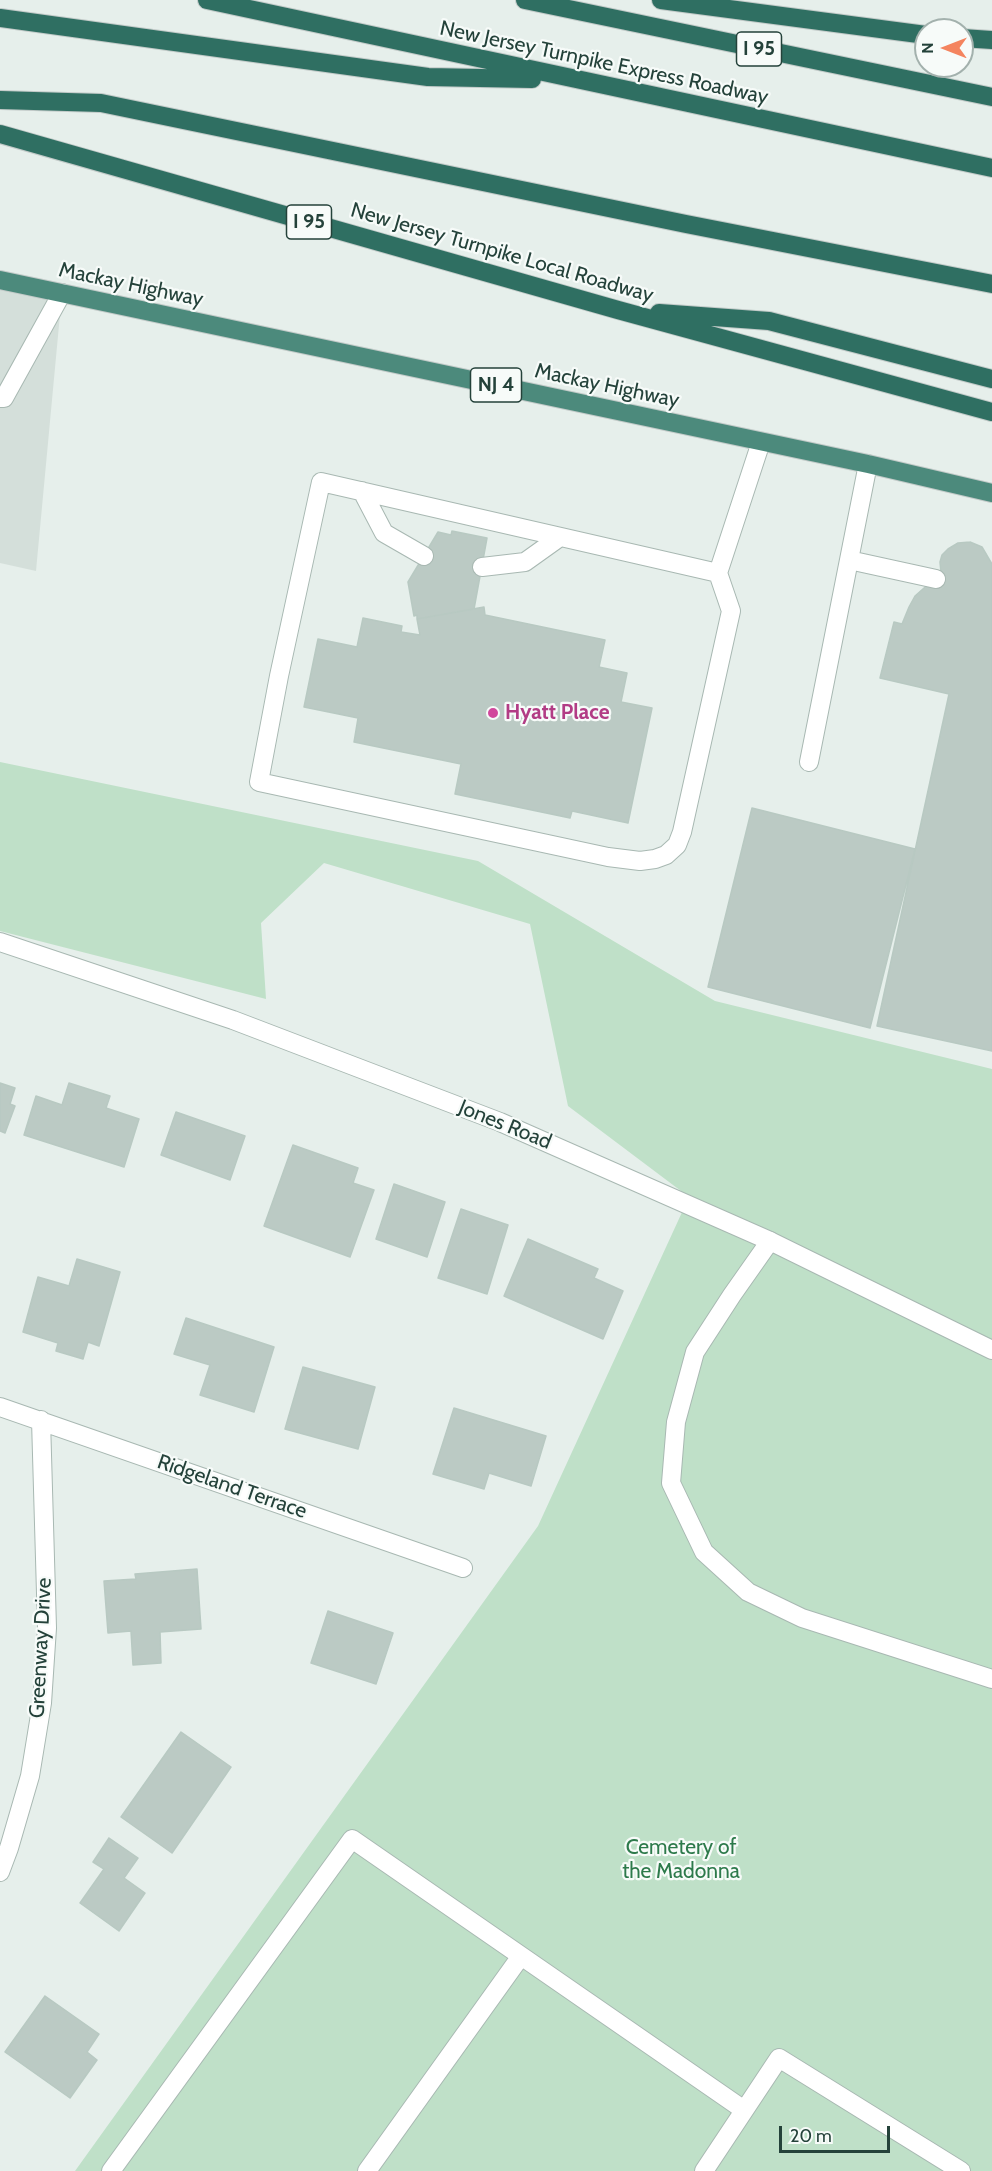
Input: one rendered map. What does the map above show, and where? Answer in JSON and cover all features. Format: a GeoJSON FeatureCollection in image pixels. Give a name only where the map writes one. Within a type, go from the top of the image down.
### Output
{"type":"FeatureCollection","features":[{"type":"Feature","properties":{"kind":"highway","name":"New Jersey Turnpike Express Roadway"},"geometry":{"type":"LineString","coordinates":[[207,0],[992,168]]}},
{"type":"Feature","properties":{"kind":"highway","name":"I 95"},"geometry":{"type":"LineString","coordinates":[[525,0],[992,97]]}},
{"type":"Feature","properties":{"kind":"highway"},"geometry":{"type":"LineString","coordinates":[[661,0],[914,33]]}},
{"type":"Feature","properties":{"kind":"highway"},"geometry":{"type":"LineString","coordinates":[[0,18],[428,77],[573,79]]}},
{"type":"Feature","properties":{"kind":"highway"},"geometry":{"type":"LineString","coordinates":[[974,39],[992,40]]}},
{"type":"Feature","properties":{"kind":"highway"},"geometry":{"type":"LineString","coordinates":[[0,100],[101,103],[720,231],[992,284]]}},
{"type":"Feature","properties":{"kind":"highway","name":"New Jersey Turnpike Local Roadway"},"geometry":{"type":"LineString","coordinates":[[0,134],[618,310],[992,412]]}},
{"type":"Feature","properties":{"kind":"highway","name":"Mackay Highway"},"geometry":{"type":"LineString","coordinates":[[0,280],[868,464],[992,493]]}},
{"type":"Feature","properties":{"kind":"highway"},"geometry":{"type":"LineString","coordinates":[[618,310],[769,321],[992,379]]}},
{"type":"Feature","properties":{"kind":"street"},"geometry":{"type":"LineString","coordinates":[[0,398],[3,398],[62,293]]}},
{"type":"Feature","properties":{"kind":"street"},"geometry":{"type":"LineString","coordinates":[[718,573],[321,482],[279,676],[259,782],[608,857],[640,861],[666,855],[677,845],[682,832],[731,611],[718,573],[761,442]]}},
{"type":"Feature","properties":{"kind":"street"},"geometry":{"type":"LineString","coordinates":[[809,762],[868,464]]}},
{"type":"Feature","properties":{"kind":"street"},"geometry":{"type":"LineString","coordinates":[[362,491],[384,533],[424,556]]}},
{"type":"Feature","properties":{"kind":"street"},"geometry":{"type":"LineString","coordinates":[[482,567],[525,562],[560,537]]}},
{"type":"Feature","properties":{"kind":"street"},"geometry":{"type":"LineString","coordinates":[[849,560],[936,579]]}},
{"type":"Feature","properties":{"kind":"street","name":"Jones Road"},"geometry":{"type":"LineString","coordinates":[[0,942],[233,1020],[500,1122],[770,1241],[992,1350]]}},
{"type":"Feature","properties":{"kind":"street"},"geometry":{"type":"LineString","coordinates":[[770,1241],[696,1352],[676,1422],[671,1483],[704,1552],[748,1592],[802,1618],[992,1679]]}},
{"type":"Feature","properties":{"kind":"street","name":"Ridgeland Terrace"},"geometry":{"type":"LineString","coordinates":[[0,1407],[463,1569]]}},
{"type":"Feature","properties":{"kind":"street","name":"Greenway Drive"},"geometry":{"type":"LineString","coordinates":[[0,1872],[30,1776],[42,1703],[47,1628],[41,1420]]}},
{"type":"Feature","properties":{"kind":"street"},"geometry":{"type":"LineString","coordinates":[[111,2171],[352,1839],[744,2110]]}},
{"type":"Feature","properties":{"kind":"street"},"geometry":{"type":"LineString","coordinates":[[368,2171],[521,1956]]}},
{"type":"Feature","properties":{"kind":"street"},"geometry":{"type":"LineString","coordinates":[[704,2171],[779,2058],[961,2171]]}},
{"type":"Feature","properties":{"kind":"shaded area"},"geometry":{"type":"Polygon","coordinates":[[[0,279],[62,293],[36,571],[0,563],[0,279]]]}},
{"type":"Feature","properties":{"kind":"green space","name":"Cemetery of the Madonna"},"geometry":{"type":"Polygon","coordinates":[[[0,762],[478,861],[715,1001],[992,1069],[992,2171],[75,2171],[538,1526],[689,1197],[568,1106],[530,924],[324,863],[261,923],[266,999],[0,931],[0,762]]]}},
{"type":"Feature","properties":{"kind":"building"},"geometry":{"type":"Polygon","coordinates":[[[452,531],[487,538],[474,609],[417,619],[417,615],[414,616],[408,582],[438,532],[451,535],[452,531]]]}},
{"type":"Feature","properties":{"kind":"building"},"geometry":{"type":"Polygon","coordinates":[[[970,542],[982,547],[992,564],[992,1051],[877,1026],[949,694],[880,678],[894,622],[902,624],[915,596],[941,573],[942,555],[958,543],[970,542]]]}},
{"type":"Feature","properties":{"kind":"building","name":"Hyatt Place"},"geometry":{"type":"Polygon","coordinates":[[[484,607],[485,615],[605,640],[599,667],[627,673],[621,702],[652,708],[628,823],[572,811],[570,818],[455,794],[461,764],[354,742],[358,718],[304,707],[318,639],[357,647],[363,618],[402,626],[401,632],[420,635],[417,619],[484,607]]]}},
{"type":"Feature","properties":{"kind":"building"},"geometry":{"type":"Polygon","coordinates":[[[752,808],[915,849],[870,1028],[708,987],[752,808]]]}},
{"type":"Feature","properties":{"kind":"building"},"geometry":{"type":"Polygon","coordinates":[[[0,1083],[15,1088],[10,1104],[15,1106],[5,1133],[0,1131],[0,1083]]]}},
{"type":"Feature","properties":{"kind":"building"},"geometry":{"type":"Polygon","coordinates":[[[69,1083],[110,1096],[106,1108],[139,1119],[124,1167],[24,1135],[36,1096],[62,1105],[69,1083]]]}},
{"type":"Feature","properties":{"kind":"building"},"geometry":{"type":"Polygon","coordinates":[[[176,1112],[245,1136],[230,1180],[161,1155],[176,1112]]]}},
{"type":"Feature","properties":{"kind":"building"},"geometry":{"type":"Polygon","coordinates":[[[293,1145],[358,1168],[353,1183],[374,1190],[350,1257],[264,1226],[293,1145]]]}},
{"type":"Feature","properties":{"kind":"building"},"geometry":{"type":"Polygon","coordinates":[[[394,1184],[445,1202],[427,1257],[376,1239],[394,1184]]]}},
{"type":"Feature","properties":{"kind":"building"},"geometry":{"type":"Polygon","coordinates":[[[461,1209],[508,1225],[487,1294],[438,1278],[461,1209]]]}},
{"type":"Feature","properties":{"kind":"building"},"geometry":{"type":"Polygon","coordinates":[[[528,1239],[598,1269],[594,1278],[623,1291],[603,1339],[504,1296],[528,1239]]]}},
{"type":"Feature","properties":{"kind":"building"},"geometry":{"type":"Polygon","coordinates":[[[77,1259],[120,1272],[99,1346],[88,1342],[83,1359],[56,1351],[58,1343],[23,1332],[38,1277],[69,1286],[77,1259]]]}},
{"type":"Feature","properties":{"kind":"building"},"geometry":{"type":"Polygon","coordinates":[[[186,1318],[274,1347],[254,1412],[200,1395],[210,1365],[174,1354],[186,1318]]]}},
{"type":"Feature","properties":{"kind":"building"},"geometry":{"type":"Polygon","coordinates":[[[303,1367],[375,1387],[358,1449],[285,1429],[303,1367]]]}},
{"type":"Feature","properties":{"kind":"building"},"geometry":{"type":"Polygon","coordinates":[[[454,1408],[546,1436],[531,1486],[489,1473],[484,1489],[433,1474],[454,1408]]]}},
{"type":"Feature","properties":{"kind":"building"},"geometry":{"type":"Polygon","coordinates":[[[197,1569],[201,1629],[160,1632],[161,1663],[133,1665],[131,1631],[108,1633],[104,1581],[136,1579],[135,1574],[197,1569]]]}},
{"type":"Feature","properties":{"kind":"building"},"geometry":{"type":"Polygon","coordinates":[[[328,1611],[393,1633],[376,1684],[311,1663],[328,1611]]]}},
{"type":"Feature","properties":{"kind":"building"},"geometry":{"type":"Polygon","coordinates":[[[181,1732],[231,1767],[172,1853],[121,1817],[181,1732]]]}},
{"type":"Feature","properties":{"kind":"building"},"geometry":{"type":"Polygon","coordinates":[[[109,1838],[138,1858],[124,1878],[145,1893],[119,1931],[80,1903],[104,1869],[93,1862],[109,1838]]]}},
{"type":"Feature","properties":{"kind":"building"},"geometry":{"type":"Polygon","coordinates":[[[45,1996],[99,2034],[87,2052],[97,2060],[70,2098],[5,2052],[45,1996]]]}},
{"type":"Feature","properties":{"kind":"place","name":"Hyatt Place"},"geometry":{"type":"Point","coordinates":[493,713]}}]}
